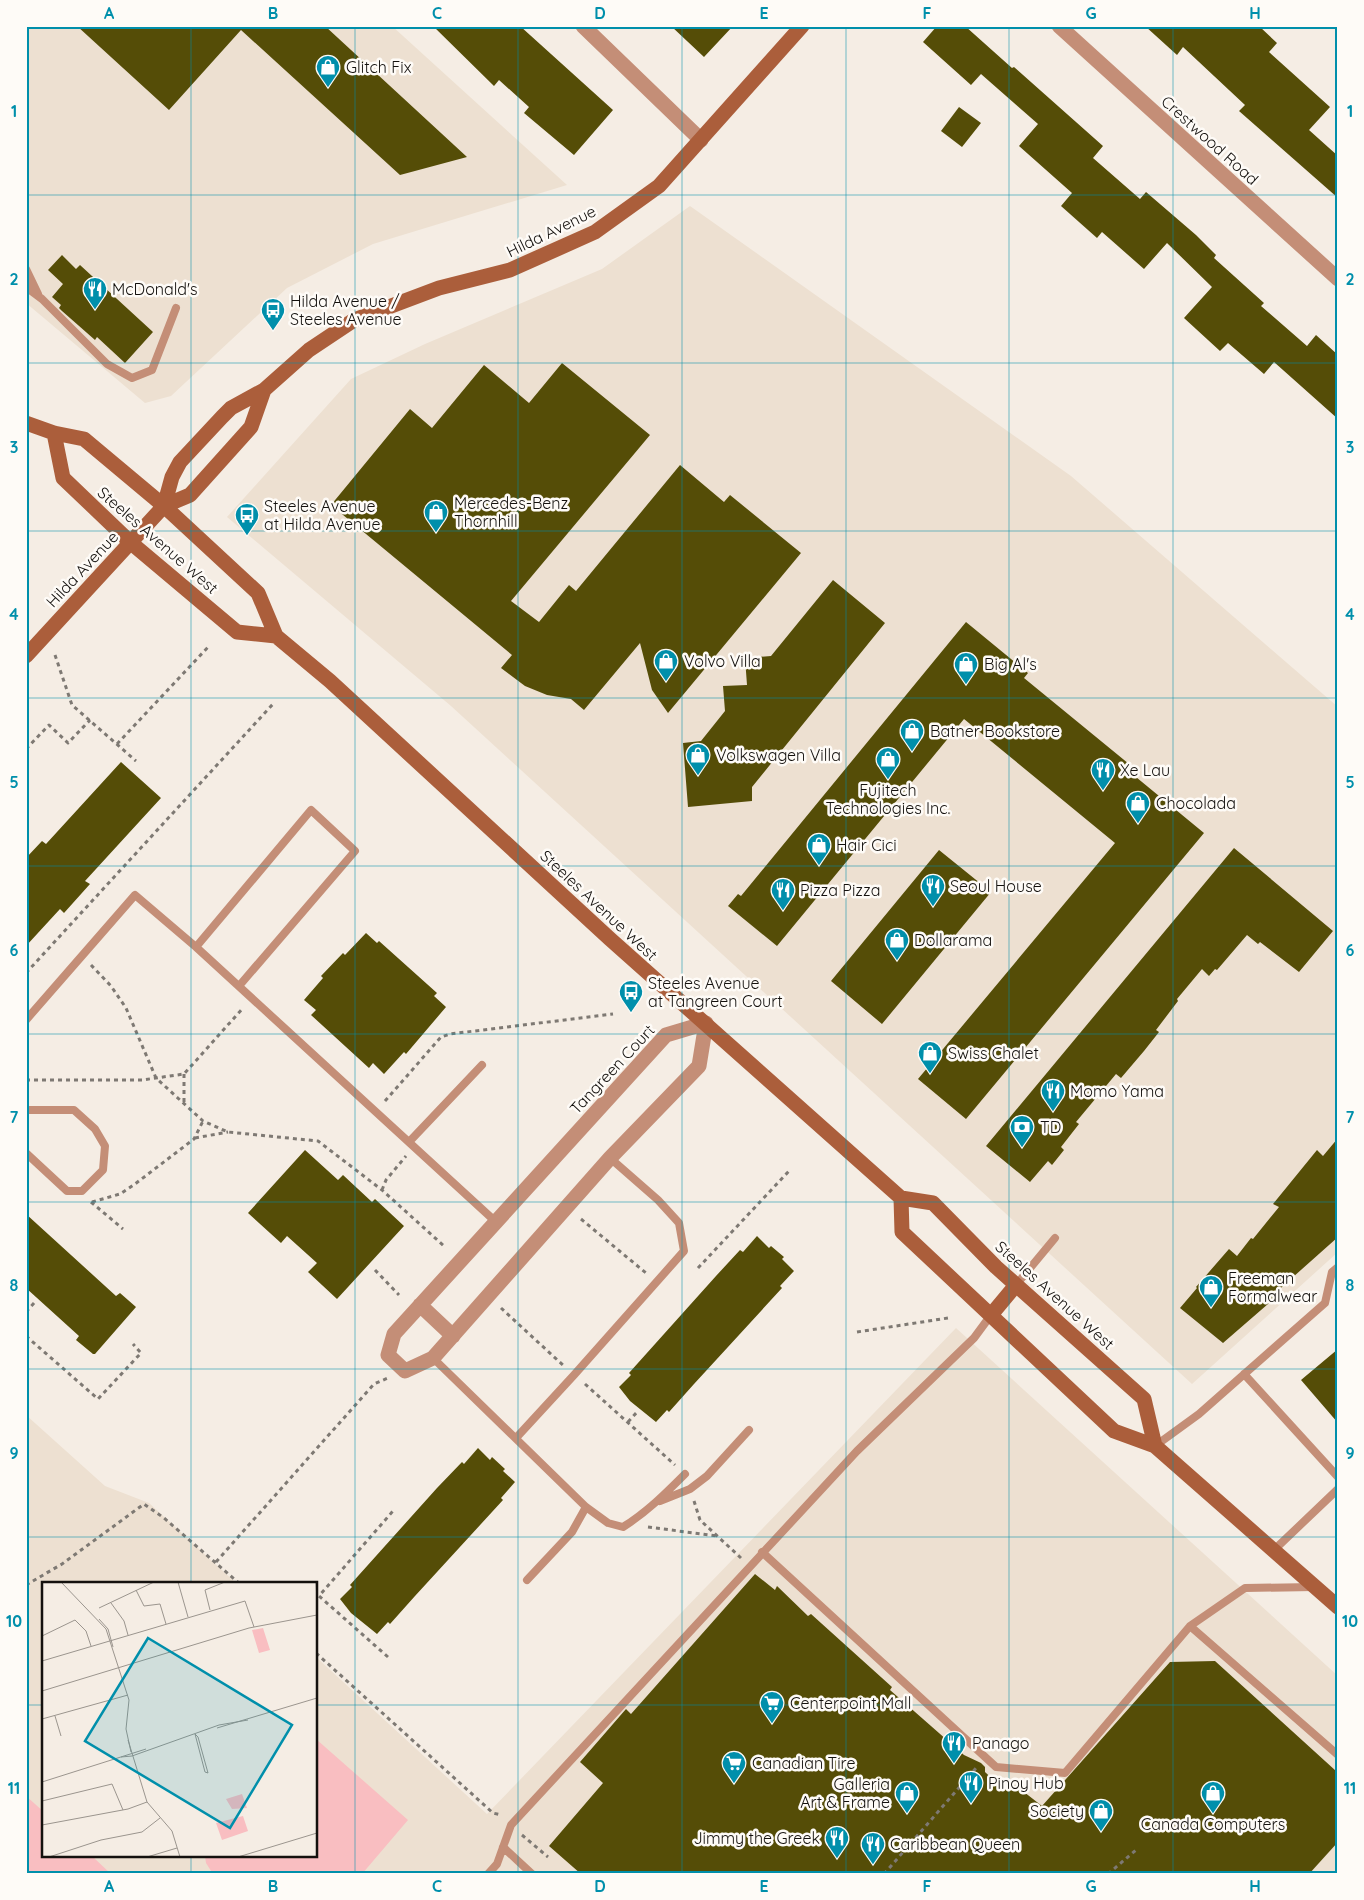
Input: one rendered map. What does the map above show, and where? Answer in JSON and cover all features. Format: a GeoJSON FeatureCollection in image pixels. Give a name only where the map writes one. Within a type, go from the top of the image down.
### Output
{"type":"FeatureCollection","features":[{"type":"Feature","properties":{"kind":"main road","name":"Hilda Avenue"},"geometry":{"type":"LineString","coordinates":[[164,506],[172,477],[180,462],[231,408],[264,390],[309,350],[354,320],[439,288],[510,270],[595,232],[659,186],[802,26]]}},
{"type":"Feature","properties":{"kind":"main road","name":"Hilda Avenue"},"geometry":{"type":"LineString","coordinates":[[26,656],[164,506],[190,494],[251,427],[264,390]]}},
{"type":"Feature","properties":{"kind":"main road","name":"Steeles Avenue West"},"geometry":{"type":"LineString","coordinates":[[26,423],[54,433],[84,439],[164,506],[258,593],[276,636],[330,681],[610,939],[901,1198],[934,1203],[1016,1285],[1144,1399],[1155,1446]]}},
{"type":"Feature","properties":{"kind":"main road","name":"Steeles Avenue West"},"geometry":{"type":"LineString","coordinates":[[54,433],[63,478],[130,542],[237,632],[276,636]]}},
{"type":"Feature","properties":{"kind":"main road"},"geometry":{"type":"LineString","coordinates":[[901,1198],[902,1232],[1114,1430],[1155,1446],[1338,1607]]}},
{"type":"Feature","properties":{"kind":"main road"},"geometry":{"type":"LineString","coordinates":[[991,1315],[1016,1285]]}},
{"type":"Feature","properties":{"kind":"street"},"geometry":{"type":"LineString","coordinates":[[583,26],[701,140]]}},
{"type":"Feature","properties":{"kind":"street","name":"Crestwood Road"},"geometry":{"type":"LineString","coordinates":[[1059,26],[1338,279]]}},
{"type":"Feature","properties":{"kind":"street"},"geometry":{"type":"LineString","coordinates":[[404,1371],[433,1358],[610,1158],[699,1066],[706,1023]]}},
{"type":"Feature","properties":{"kind":"street","name":"Tangreen Court"},"geometry":{"type":"LineString","coordinates":[[404,1371],[388,1355],[394,1334],[666,1035],[706,1023]]}},
{"type":"Feature","properties":{"kind":"street"},"geometry":{"type":"LineString","coordinates":[[420,1305],[453,1336]]}},
{"type":"Feature","properties":{"kind":"lane"},"geometry":{"type":"LineString","coordinates":[[26,268],[39,296]]}},
{"type":"Feature","properties":{"kind":"lane"},"geometry":{"type":"LineString","coordinates":[[26,287],[39,296],[107,364],[132,378],[152,370],[176,308]]}},
{"type":"Feature","properties":{"kind":"lane"},"geometry":{"type":"LineString","coordinates":[[196,947],[311,810],[355,851],[239,986]]}},
{"type":"Feature","properties":{"kind":"lane"},"geometry":{"type":"LineString","coordinates":[[26,1020],[135,895],[196,947],[496,1222]]}},
{"type":"Feature","properties":{"kind":"lane"},"geometry":{"type":"LineString","coordinates":[[412,1145],[482,1065]]}},
{"type":"Feature","properties":{"kind":"lane"},"geometry":{"type":"LineString","coordinates":[[26,1110],[74,1110],[95,1129],[105,1146],[103,1170],[82,1191],[67,1191],[26,1153]]}},
{"type":"Feature","properties":{"kind":"lane"},"geometry":{"type":"LineString","coordinates":[[516,1438],[684,1251],[679,1223],[658,1200],[610,1158]]}},
{"type":"Feature","properties":{"kind":"lane"},"geometry":{"type":"LineString","coordinates":[[1016,1285],[1055,1238]]}},
{"type":"Feature","properties":{"kind":"lane"},"geometry":{"type":"LineString","coordinates":[[1155,1446],[1199,1414],[1325,1303],[1332,1272],[1338,1267]]}},
{"type":"Feature","properties":{"kind":"lane"},"geometry":{"type":"LineString","coordinates":[[488,1874],[497,1864],[511,1825],[856,1451],[974,1338],[991,1315]]}},
{"type":"Feature","properties":{"kind":"lane"},"geometry":{"type":"LineString","coordinates":[[433,1358],[586,1506],[608,1523],[623,1527],[637,1519],[659,1501],[684,1474]]}},
{"type":"Feature","properties":{"kind":"lane"},"geometry":{"type":"LineString","coordinates":[[1244,1374],[1338,1478]]}},
{"type":"Feature","properties":{"kind":"lane"},"geometry":{"type":"LineString","coordinates":[[659,1501],[690,1489],[707,1476],[749,1430]]}},
{"type":"Feature","properties":{"kind":"lane"},"geometry":{"type":"LineString","coordinates":[[1274,1550],[1338,1489]]}},
{"type":"Feature","properties":{"kind":"lane"},"geometry":{"type":"LineString","coordinates":[[527,1580],[572,1532],[586,1506]]}},
{"type":"Feature","properties":{"kind":"lane"},"geometry":{"type":"LineString","coordinates":[[762,1552],[996,1767],[1064,1773],[1190,1626],[1245,1588],[1316,1587]]}},
{"type":"Feature","properties":{"kind":"lane"},"geometry":{"type":"LineString","coordinates":[[1190,1626],[1338,1755]]}},
{"type":"Feature","properties":{"kind":"lane"},"geometry":{"type":"LineString","coordinates":[[503,1847],[532,1874]]}},
{"type":"Feature","properties":{"kind":"path"},"geometry":{"type":"LineString","coordinates":[[117,744],[210,645]]}},
{"type":"Feature","properties":{"kind":"path"},"geometry":{"type":"LineString","coordinates":[[55,655],[72,705],[136,761]]}},
{"type":"Feature","properties":{"kind":"path"},"geometry":{"type":"LineString","coordinates":[[26,973],[273,704]]}},
{"type":"Feature","properties":{"kind":"path"},"geometry":{"type":"LineString","coordinates":[[26,749],[49,725],[68,743],[90,720]]}},
{"type":"Feature","properties":{"kind":"path"},"geometry":{"type":"LineString","coordinates":[[82,956],[111,986],[126,1008],[156,1078],[203,1121],[228,1132]]}},
{"type":"Feature","properties":{"kind":"path"},"geometry":{"type":"LineString","coordinates":[[26,1080],[142,1080],[184,1074],[252,998]]}},
{"type":"Feature","properties":{"kind":"path"},"geometry":{"type":"LineString","coordinates":[[376,1112],[414,1071],[441,1037],[460,1032],[613,1014]]}},
{"type":"Feature","properties":{"kind":"path"},"geometry":{"type":"LineString","coordinates":[[184,1074],[184,1102]]}},
{"type":"Feature","properties":{"kind":"path"},"geometry":{"type":"LineString","coordinates":[[91,1202],[120,1194],[135,1184],[194,1138],[203,1121]]}},
{"type":"Feature","properties":{"kind":"path"},"geometry":{"type":"LineString","coordinates":[[194,1138],[228,1132],[318,1141],[382,1190],[444,1246]]}},
{"type":"Feature","properties":{"kind":"path"},"geometry":{"type":"LineString","coordinates":[[382,1190],[386,1180],[412,1145]]}},
{"type":"Feature","properties":{"kind":"path"},"geometry":{"type":"LineString","coordinates":[[698,1268],[789,1171]]}},
{"type":"Feature","properties":{"kind":"path"},"geometry":{"type":"LineString","coordinates":[[82,1191],[91,1202],[123,1229]]}},
{"type":"Feature","properties":{"kind":"path"},"geometry":{"type":"LineString","coordinates":[[581,1219],[656,1281]]}},
{"type":"Feature","properties":{"kind":"path"},"geometry":{"type":"LineString","coordinates":[[375,1270],[399,1294]]}},
{"type":"Feature","properties":{"kind":"path"},"geometry":{"type":"LineString","coordinates":[[26,1312],[36,1302]]}},
{"type":"Feature","properties":{"kind":"path"},"geometry":{"type":"LineString","coordinates":[[501,1308],[684,1474]]}},
{"type":"Feature","properties":{"kind":"path"},"geometry":{"type":"LineString","coordinates":[[857,1332],[948,1318]]}},
{"type":"Feature","properties":{"kind":"path"},"geometry":{"type":"LineString","coordinates":[[26,1336],[98,1399],[141,1353],[133,1344]]}},
{"type":"Feature","properties":{"kind":"path"},"geometry":{"type":"LineString","coordinates":[[216,1562],[374,1384],[404,1371]]}},
{"type":"Feature","properties":{"kind":"path"},"geometry":{"type":"LineString","coordinates":[[628,1422],[638,1411]]}},
{"type":"Feature","properties":{"kind":"path"},"geometry":{"type":"LineString","coordinates":[[690,1489],[700,1520],[750,1566]]}},
{"type":"Feature","properties":{"kind":"path"},"geometry":{"type":"LineString","coordinates":[[26,1585],[62,1564],[144,1504],[238,1582]]}},
{"type":"Feature","properties":{"kind":"path"},"geometry":{"type":"LineString","coordinates":[[388,1657],[320,1596],[393,1511]]}},
{"type":"Feature","properties":{"kind":"path"},"geometry":{"type":"LineString","coordinates":[[637,1519],[646,1527],[717,1536]]}},
{"type":"Feature","properties":{"kind":"path"},"geometry":{"type":"LineString","coordinates":[[318,1655],[493,1813],[500,1814]]}},
{"type":"Feature","properties":{"kind":"path"},"geometry":{"type":"LineString","coordinates":[[884,1874],[986,1757]]}},
{"type":"Feature","properties":{"kind":"path"},"geometry":{"type":"LineString","coordinates":[[1109,1873],[1136,1850]]}},
{"type":"Feature","properties":{"kind":"shaded area"},"geometry":{"type":"Polygon","coordinates":[[[26,26],[392,26],[567,185],[373,244],[287,288],[171,396],[145,403],[26,303],[26,26]]]}},
{"type":"Feature","properties":{"kind":"shaded area"},"geometry":{"type":"Polygon","coordinates":[[[690,206],[1071,476],[1338,707],[1338,1252],[1192,1384],[451,706],[227,517],[351,379],[425,344],[602,269],[690,206]]]}},
{"type":"Feature","properties":{"kind":"shaded area"},"geometry":{"type":"Polygon","coordinates":[[[956,1328],[1338,1676],[1338,1874],[26,1874],[26,1415],[105,1486],[149,1503],[235,1582],[42,1582],[42,1858],[318,1858],[318,1659],[487,1814],[956,1328]]]}},
{"type":"Feature","properties":{"kind":"shaded area"},"geometry":{"type":"Polygon","coordinates":[[[318,1741],[408,1820],[362,1874],[213,1874],[206,1863],[205,1858],[318,1858],[318,1741]]]}},
{"type":"Feature","properties":{"kind":"shaded area"},"geometry":{"type":"Polygon","coordinates":[[[26,1796],[42,1810],[42,1858],[94,1858],[111,1874],[26,1874],[26,1796]]]}},
{"type":"Feature","properties":{"kind":"building"},"geometry":{"type":"Polygon","coordinates":[[[77,26],[325,26],[467,157],[400,175],[241,30],[169,110],[77,26]]]}},
{"type":"Feature","properties":{"kind":"building"},"geometry":{"type":"Polygon","coordinates":[[[433,26],[520,26],[613,110],[574,155],[524,113],[529,107],[499,80],[494,86],[433,26]]]}},
{"type":"Feature","properties":{"kind":"building"},"geometry":{"type":"Polygon","coordinates":[[[671,26],[733,26],[704,57],[671,26]]]}},
{"type":"Feature","properties":{"kind":"building"},"geometry":{"type":"Polygon","coordinates":[[[937,26],[965,26],[1103,146],[1093,158],[1140,199],[1146,192],[1196,235],[1216,255],[1214,258],[1264,303],[1261,306],[1307,346],[1316,335],[1338,355],[1338,419],[1274,362],[1264,374],[1228,343],[1220,351],[1184,318],[1212,287],[1167,243],[1144,269],[1102,232],[1097,238],[1061,206],[1072,193],[1019,146],[1038,124],[981,74],[971,85],[923,42],[937,26]]]}},
{"type":"Feature","properties":{"kind":"building"},"geometry":{"type":"Polygon","coordinates":[[[1145,26],[1259,26],[1277,43],[1269,52],[1330,107],[1309,130],[1338,156],[1338,198],[1239,111],[1245,105],[1183,47],[1177,55],[1145,26]]]}},
{"type":"Feature","properties":{"kind":"building"},"geometry":{"type":"Polygon","coordinates":[[[959,107],[981,123],[962,147],[941,131],[959,107]]]}},
{"type":"Feature","properties":{"kind":"building","name":"McDonald's"},"geometry":{"type":"Polygon","coordinates":[[[62,255],[76,269],[80,265],[153,332],[125,363],[97,337],[95,340],[62,311],[59,308],[61,305],[52,297],[63,284],[48,270],[62,255]]]}},
{"type":"Feature","properties":{"kind":"building"},"geometry":{"type":"Polygon","coordinates":[[[562,363],[650,435],[511,601],[539,622],[569,585],[576,591],[680,465],[724,502],[730,495],[801,553],[668,713],[652,690],[640,643],[584,710],[571,699],[547,695],[525,686],[501,668],[512,655],[331,505],[410,409],[432,428],[484,365],[529,403],[562,363]]]}},
{"type":"Feature","properties":{"kind":"building"},"geometry":{"type":"Polygon","coordinates":[[[833,580],[885,623],[752,787],[752,801],[688,807],[683,743],[701,741],[725,711],[723,686],[747,685],[745,658],[771,656],[833,580]]]}},
{"type":"Feature","properties":{"kind":"building"},"geometry":{"type":"Polygon","coordinates":[[[966,622],[1028,673],[1024,678],[1129,764],[1125,768],[1204,833],[966,1119],[918,1079],[1115,843],[964,719],[777,946],[728,906],[738,894],[741,896],[966,622]]]}},
{"type":"Feature","properties":{"kind":"building"},"geometry":{"type":"Polygon","coordinates":[[[121,762],[161,798],[85,881],[90,884],[64,913],[60,909],[26,946],[26,858],[42,841],[46,844],[121,762]]]}},
{"type":"Feature","properties":{"kind":"building"},"geometry":{"type":"Polygon","coordinates":[[[1234,848],[1333,931],[1299,972],[1260,942],[1258,944],[1247,935],[1217,970],[1215,969],[1209,976],[1202,969],[1177,999],[1178,1001],[1156,1030],[1159,1032],[1144,1051],[1121,1078],[1116,1074],[1076,1122],[1079,1124],[1061,1147],[1064,1150],[1052,1165],[1048,1161],[1030,1182],[986,1146],[1234,848]]]}},
{"type":"Feature","properties":{"kind":"building"},"geometry":{"type":"Polygon","coordinates":[[[939,850],[991,892],[882,1024],[831,981],[939,850]]]}},
{"type":"Feature","properties":{"kind":"building"},"geometry":{"type":"Polygon","coordinates":[[[366,933],[377,943],[379,941],[437,993],[434,996],[446,1007],[406,1054],[404,1052],[384,1074],[373,1063],[369,1068],[311,1015],[316,1010],[304,1000],[323,978],[321,976],[366,933]]]}},
{"type":"Feature","properties":{"kind":"building"},"geometry":{"type":"Polygon","coordinates":[[[1338,1138],[1338,1237],[1274,1294],[1276,1297],[1223,1343],[1180,1308],[1229,1249],[1237,1256],[1251,1238],[1253,1239],[1279,1207],[1273,1204],[1317,1150],[1323,1156],[1338,1138]]]}},
{"type":"Feature","properties":{"kind":"building"},"geometry":{"type":"Polygon","coordinates":[[[305,1150],[338,1180],[343,1175],[372,1202],[375,1199],[404,1226],[337,1299],[308,1272],[317,1263],[287,1236],[281,1243],[248,1213],[305,1150]]]}},
{"type":"Feature","properties":{"kind":"building"},"geometry":{"type":"Polygon","coordinates":[[[26,1214],[116,1296],[120,1293],[136,1307],[95,1354],[76,1340],[79,1336],[26,1288],[26,1214]]]}},
{"type":"Feature","properties":{"kind":"building"},"geometry":{"type":"Polygon","coordinates":[[[757,1236],[769,1248],[771,1246],[784,1257],[782,1259],[794,1271],[780,1286],[782,1288],[669,1412],[667,1410],[656,1422],[630,1401],[619,1387],[631,1375],[629,1373],[716,1276],[740,1250],[743,1252],[757,1236]]]}},
{"type":"Feature","properties":{"kind":"building"},"geometry":{"type":"Polygon","coordinates":[[[1338,1349],[1338,1423],[1301,1380],[1338,1349]]]}},
{"type":"Feature","properties":{"kind":"building"},"geometry":{"type":"Polygon","coordinates":[[[478,1448],[490,1460],[492,1457],[515,1482],[501,1498],[503,1500],[390,1624],[388,1622],[377,1634],[351,1613],[340,1599],[352,1587],[350,1585],[437,1488],[462,1462],[464,1464],[478,1448]]]}},
{"type":"Feature","properties":{"kind":"building","name":"Centerpoint Mall"},"geometry":{"type":"Polygon","coordinates":[[[755,1574],[775,1590],[777,1586],[808,1616],[811,1614],[892,1687],[890,1690],[964,1755],[981,1763],[985,1767],[985,1772],[1001,1787],[1015,1785],[1042,1806],[1170,1662],[1215,1661],[1336,1771],[1338,1778],[1338,1842],[1309,1874],[581,1874],[549,1846],[603,1783],[580,1762],[626,1709],[631,1714],[755,1574]]]}},
{"type":"Feature","properties":{"kind":"place","name":"Glitch Fix"},"geometry":{"type":"Point","coordinates":[328,88]}},
{"type":"Feature","properties":{"kind":"place","name":"McDonald's"},"geometry":{"type":"Point","coordinates":[95,310]}},
{"type":"Feature","properties":{"kind":"place","name":"Hilda Avenue / Steeles Avenue"},"geometry":{"type":"Point","coordinates":[273,331]}},
{"type":"Feature","properties":{"kind":"place","name":"Mercedes-Benz Thornhill"},"geometry":{"type":"Point","coordinates":[436,533]}},
{"type":"Feature","properties":{"kind":"place","name":"Steeles Avenue at Hilda Avenue"},"geometry":{"type":"Point","coordinates":[247,536]}},
{"type":"Feature","properties":{"kind":"place","name":"Volvo Villa"},"geometry":{"type":"Point","coordinates":[666,682]}},
{"type":"Feature","properties":{"kind":"place","name":"Big Al's"},"geometry":{"type":"Point","coordinates":[966,685]}},
{"type":"Feature","properties":{"kind":"place","name":"Batner Bookstore"},"geometry":{"type":"Point","coordinates":[912,752]}},
{"type":"Feature","properties":{"kind":"place","name":"Volkswagen Villa"},"geometry":{"type":"Point","coordinates":[698,776]}},
{"type":"Feature","properties":{"kind":"place","name":"Fujitech Technologies Inc."},"geometry":{"type":"Point","coordinates":[888,780]}},
{"type":"Feature","properties":{"kind":"place","name":"Xe Lau"},"geometry":{"type":"Point","coordinates":[1103,791]}},
{"type":"Feature","properties":{"kind":"place","name":"Chocolada"},"geometry":{"type":"Point","coordinates":[1138,824]}},
{"type":"Feature","properties":{"kind":"place","name":"Hair Cici"},"geometry":{"type":"Point","coordinates":[819,866]}},
{"type":"Feature","properties":{"kind":"place","name":"Seoul House"},"geometry":{"type":"Point","coordinates":[933,907]}},
{"type":"Feature","properties":{"kind":"place","name":"Pizza Pizza"},"geometry":{"type":"Point","coordinates":[783,911]}},
{"type":"Feature","properties":{"kind":"place","name":"Dollarama"},"geometry":{"type":"Point","coordinates":[897,961]}},
{"type":"Feature","properties":{"kind":"place","name":"Steeles Avenue at Tangreen Court"},"geometry":{"type":"Point","coordinates":[631,1013]}},
{"type":"Feature","properties":{"kind":"place","name":"Swiss Chalet"},"geometry":{"type":"Point","coordinates":[930,1074]}},
{"type":"Feature","properties":{"kind":"place","name":"Momo Yama"},"geometry":{"type":"Point","coordinates":[1053,1112]}},
{"type":"Feature","properties":{"kind":"place","name":"TD"},"geometry":{"type":"Point","coordinates":[1022,1148]}},
{"type":"Feature","properties":{"kind":"place","name":"Freeman Formalwear"},"geometry":{"type":"Point","coordinates":[1211,1308]}},
{"type":"Feature","properties":{"kind":"place","name":"Centerpoint Mall"},"geometry":{"type":"Point","coordinates":[772,1724]}},
{"type":"Feature","properties":{"kind":"place","name":"Panago"},"geometry":{"type":"Point","coordinates":[954,1764]}},
{"type":"Feature","properties":{"kind":"place","name":"Canadian Tire"},"geometry":{"type":"Point","coordinates":[734,1784]}},
{"type":"Feature","properties":{"kind":"place","name":"Pinoy Hub"},"geometry":{"type":"Point","coordinates":[971,1804]}},
{"type":"Feature","properties":{"kind":"place","name":"Galleria Art & Frame"},"geometry":{"type":"Point","coordinates":[907,1814]}},
{"type":"Feature","properties":{"kind":"place","name":"Canada Computers"},"geometry":{"type":"Point","coordinates":[1213,1814]}},
{"type":"Feature","properties":{"kind":"place","name":"Society"},"geometry":{"type":"Point","coordinates":[1101,1832]}},
{"type":"Feature","properties":{"kind":"place","name":"Jimmy the Greek"},"geometry":{"type":"Point","coordinates":[837,1859]}},
{"type":"Feature","properties":{"kind":"place","name":"Caribbean Queen"},"geometry":{"type":"Point","coordinates":[873,1865]}}]}
